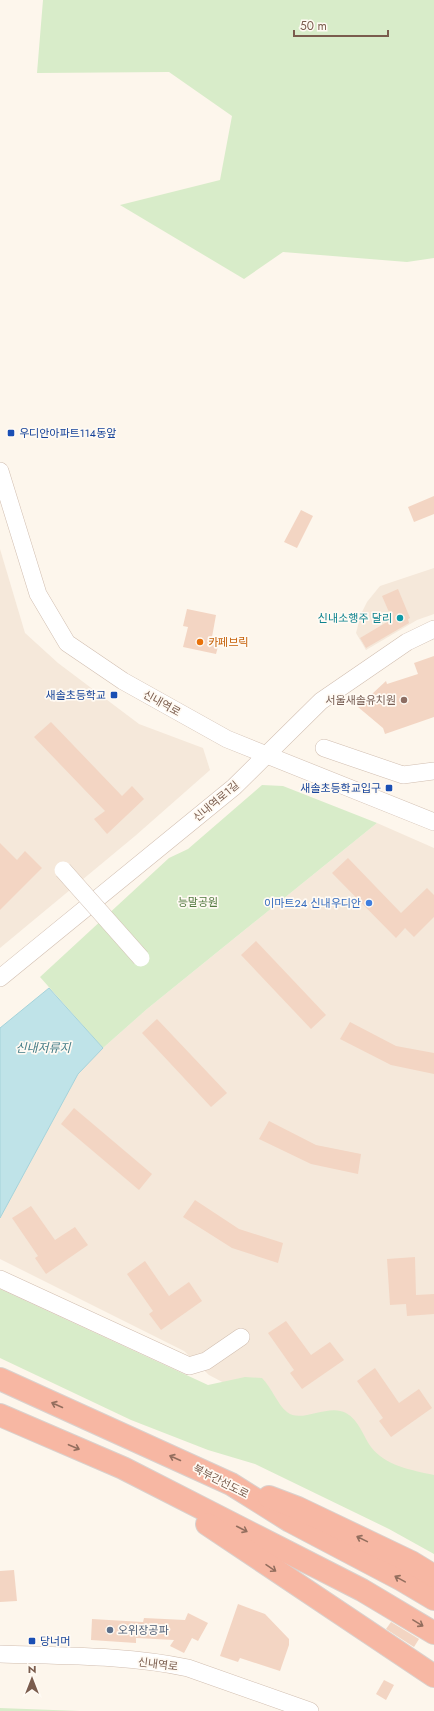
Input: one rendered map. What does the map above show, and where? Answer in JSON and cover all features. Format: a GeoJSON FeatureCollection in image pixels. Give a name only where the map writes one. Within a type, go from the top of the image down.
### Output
{"type":"FeatureCollection","features":[{"type":"Feature","properties":{"kind":"highway","name":"북부간선도로"},"geometry":{"type":"LineString","coordinates":[[0,1379],[231,1484],[290,1521],[402,1580],[434,1599]]}},
{"type":"Feature","properties":{"kind":"highway"},"geometry":{"type":"LineString","coordinates":[[0,1416],[123,1468],[362,1590],[434,1633]]}},
{"type":"Feature","properties":{"kind":"highway"},"geometry":{"type":"LineString","coordinates":[[123,1468],[434,1676]]}},
{"type":"Feature","properties":{"kind":"highway"},"geometry":{"type":"LineString","coordinates":[[231,1484],[298,1508],[411,1562],[434,1576]]}},
{"type":"Feature","properties":{"kind":"street","name":"신내역로"},"geometry":{"type":"LineString","coordinates":[[0,471],[38,594],[67,643],[123,681],[227,739],[434,822]]}},
{"type":"Feature","properties":{"kind":"street","name":"신내역로1길"},"geometry":{"type":"LineString","coordinates":[[0,978],[234,787],[321,701],[407,642],[434,629]]}},
{"type":"Feature","properties":{"kind":"street"},"geometry":{"type":"LineString","coordinates":[[324,748],[403,775],[434,771]]}},
{"type":"Feature","properties":{"kind":"street"},"geometry":{"type":"LineString","coordinates":[[63,870],[141,958]]}},
{"type":"Feature","properties":{"kind":"street"},"geometry":{"type":"LineString","coordinates":[[0,1279],[189,1366],[206,1361],[241,1337]]}},
{"type":"Feature","properties":{"kind":"street","name":"신내역로"},"geometry":{"type":"LineString","coordinates":[[0,1654],[90,1656],[172,1665],[188,1668],[310,1711]]}},
{"type":"Feature","properties":{"kind":"shaded area"},"geometry":{"type":"Polygon","coordinates":[[[0,549],[25,633],[58,663],[139,724],[203,748],[210,770],[135,836],[0,948],[0,549]]]}},
{"type":"Feature","properties":{"kind":"shaded area"},"geometry":{"type":"Polygon","coordinates":[[[434,568],[434,614],[417,620],[366,650],[356,633],[361,614],[367,602],[380,586],[434,568]]]}},
{"type":"Feature","properties":{"kind":"shaded area"},"geometry":{"type":"Polygon","coordinates":[[[377,823],[434,848],[434,1494],[209,1375],[184,1351],[0,1259],[0,1218],[78,1074],[103,1048],[147,1009],[377,823]]]}},
{"type":"Feature","properties":{"kind":"green space"},"geometry":{"type":"Polygon","coordinates":[[[43,0],[434,0],[434,258],[407,262],[283,252],[244,279],[120,205],[220,180],[232,116],[169,72],[37,73],[43,0]]]}},
{"type":"Feature","properties":{"kind":"green space","name":"능말공원"},"geometry":{"type":"Polygon","coordinates":[[[262,785],[283,786],[377,823],[147,1009],[103,1048],[40,977],[169,858],[188,849],[262,785]]]}},
{"type":"Feature","properties":{"kind":"green space"},"geometry":{"type":"Polygon","coordinates":[[[0,1289],[208,1385],[245,1377],[262,1378],[269,1386],[283,1409],[293,1415],[300,1416],[331,1410],[346,1413],[358,1424],[371,1447],[384,1459],[400,1466],[434,1475],[434,1554],[389,1529],[255,1464],[208,1450],[131,1420],[0,1358],[0,1289]]]}},
{"type":"Feature","properties":{"kind":"green space"},"geometry":{"type":"Polygon","coordinates":[[[0,1708],[80,1711],[0,1711],[0,1708]]]}},
{"type":"Feature","properties":{"kind":"water","name":"신내저류지"},"geometry":{"type":"Polygon","coordinates":[[[49,988],[103,1048],[78,1074],[0,1218],[0,1028],[49,988]]]}},
{"type":"Feature","properties":{"kind":"building"},"geometry":{"type":"Polygon","coordinates":[[[434,496],[434,514],[414,522],[408,507],[434,496]]]}},
{"type":"Feature","properties":{"kind":"building"},"geometry":{"type":"Polygon","coordinates":[[[301,510],[313,516],[297,548],[284,542],[301,510]]]}},
{"type":"Feature","properties":{"kind":"building","name":"신내소행주 달리"},"geometry":{"type":"Polygon","coordinates":[[[398,589],[410,618],[408,619],[409,623],[366,648],[360,638],[392,619],[382,596],[398,589]]]}},
{"type":"Feature","properties":{"kind":"building"},"geometry":{"type":"Polygon","coordinates":[[[187,609],[216,615],[212,637],[220,639],[216,654],[183,647],[188,627],[183,626],[187,609]]]}},
{"type":"Feature","properties":{"kind":"building"},"geometry":{"type":"Polygon","coordinates":[[[434,656],[434,717],[385,734],[383,728],[358,707],[386,681],[387,684],[418,674],[414,663],[434,656]]]}},
{"type":"Feature","properties":{"kind":"building"},"geometry":{"type":"Polygon","coordinates":[[[51,722],[122,796],[132,786],[144,799],[107,834],[94,819],[105,811],[34,737],[51,722]]]}},
{"type":"Feature","properties":{"kind":"building"},"geometry":{"type":"Polygon","coordinates":[[[0,843],[17,860],[25,851],[42,868],[0,910],[0,843]]]}},
{"type":"Feature","properties":{"kind":"building"},"geometry":{"type":"Polygon","coordinates":[[[348,858],[401,913],[427,888],[434,895],[434,917],[414,937],[405,928],[396,938],[332,873],[348,858]]]}},
{"type":"Feature","properties":{"kind":"building"},"geometry":{"type":"Polygon","coordinates":[[[256,941],[326,1015],[311,1029],[241,955],[256,941]]]}},
{"type":"Feature","properties":{"kind":"building"},"geometry":{"type":"Polygon","coordinates":[[[157,1019],[227,1093],[211,1107],[142,1033],[157,1019]]]}},
{"type":"Feature","properties":{"kind":"building"},"geometry":{"type":"Polygon","coordinates":[[[350,1022],[396,1046],[434,1053],[434,1074],[391,1065],[340,1039],[350,1022]]]}},
{"type":"Feature","properties":{"kind":"building"},"geometry":{"type":"Polygon","coordinates":[[[74,1108],[152,1174],[139,1190],[61,1124],[74,1108]]]}},
{"type":"Feature","properties":{"kind":"building"},"geometry":{"type":"Polygon","coordinates":[[[269,1121],[316,1145],[361,1154],[358,1174],[311,1164],[259,1139],[269,1121]]]}},
{"type":"Feature","properties":{"kind":"building"},"geometry":{"type":"Polygon","coordinates":[[[195,1200],[239,1229],[283,1243],[278,1263],[232,1248],[183,1217],[195,1200]]]}},
{"type":"Feature","properties":{"kind":"building"},"geometry":{"type":"Polygon","coordinates":[[[31,1206],[55,1240],[75,1227],[88,1245],[46,1274],[35,1258],[38,1256],[12,1218],[31,1206]]]}},
{"type":"Feature","properties":{"kind":"building"},"geometry":{"type":"Polygon","coordinates":[[[415,1257],[416,1295],[434,1294],[434,1314],[407,1316],[406,1304],[390,1305],[387,1259],[415,1257]]]}},
{"type":"Feature","properties":{"kind":"building"},"geometry":{"type":"Polygon","coordinates":[[[145,1261],[169,1296],[189,1282],[202,1301],[161,1330],[149,1314],[153,1311],[127,1274],[145,1261]]]}},
{"type":"Feature","properties":{"kind":"building"},"geometry":{"type":"Polygon","coordinates":[[[286,1321],[311,1355],[330,1342],[344,1360],[302,1389],[290,1373],[294,1370],[268,1333],[286,1321]]]}},
{"type":"Feature","properties":{"kind":"building"},"geometry":{"type":"Polygon","coordinates":[[[375,1368],[399,1403],[419,1389],[432,1408],[391,1437],[379,1421],[383,1418],[357,1381],[375,1368]]]}},
{"type":"Feature","properties":{"kind":"building"},"geometry":{"type":"Polygon","coordinates":[[[14,1570],[17,1601],[0,1602],[0,1571],[14,1570]]]}},
{"type":"Feature","properties":{"kind":"building"},"geometry":{"type":"Polygon","coordinates":[[[238,1604],[265,1614],[289,1639],[289,1645],[280,1671],[240,1658],[238,1662],[220,1656],[238,1604]]]}},
{"type":"Feature","properties":{"kind":"building"},"geometry":{"type":"Polygon","coordinates":[[[188,1613],[208,1623],[198,1641],[192,1638],[184,1653],[170,1646],[174,1640],[136,1638],[136,1643],[91,1640],[92,1619],[143,1622],[144,1618],[185,1620],[188,1613]]]}},
{"type":"Feature","properties":{"kind":"building"},"geometry":{"type":"Polygon","coordinates":[[[391,1622],[419,1639],[414,1647],[386,1629],[391,1622]]]}},
{"type":"Feature","properties":{"kind":"building"},"geometry":{"type":"Polygon","coordinates":[[[384,1680],[394,1685],[386,1700],[376,1694],[384,1680]]]}},
{"type":"Feature","properties":{"kind":"place","name":"우디안아파트114동앞"},"geometry":{"type":"Point","coordinates":[11,433]}},
{"type":"Feature","properties":{"kind":"place","name":"신내소행주 달리"},"geometry":{"type":"Point","coordinates":[400,618]}},
{"type":"Feature","properties":{"kind":"place","name":"카페브릭"},"geometry":{"type":"Point","coordinates":[200,642]}},
{"type":"Feature","properties":{"kind":"place","name":"새솔초등학교"},"geometry":{"type":"Point","coordinates":[114,695]}},
{"type":"Feature","properties":{"kind":"place","name":"서울새솔유치원"},"geometry":{"type":"Point","coordinates":[404,700]}},
{"type":"Feature","properties":{"kind":"place","name":"새솔초등학교입구"},"geometry":{"type":"Point","coordinates":[389,788]}},
{"type":"Feature","properties":{"kind":"place","name":"이마트24 신내우디안"},"geometry":{"type":"Point","coordinates":[369,903]}},
{"type":"Feature","properties":{"kind":"place","name":"오위장공파"},"geometry":{"type":"Point","coordinates":[110,1630]}},
{"type":"Feature","properties":{"kind":"place","name":"당너머"},"geometry":{"type":"Point","coordinates":[32,1641]}}]}
